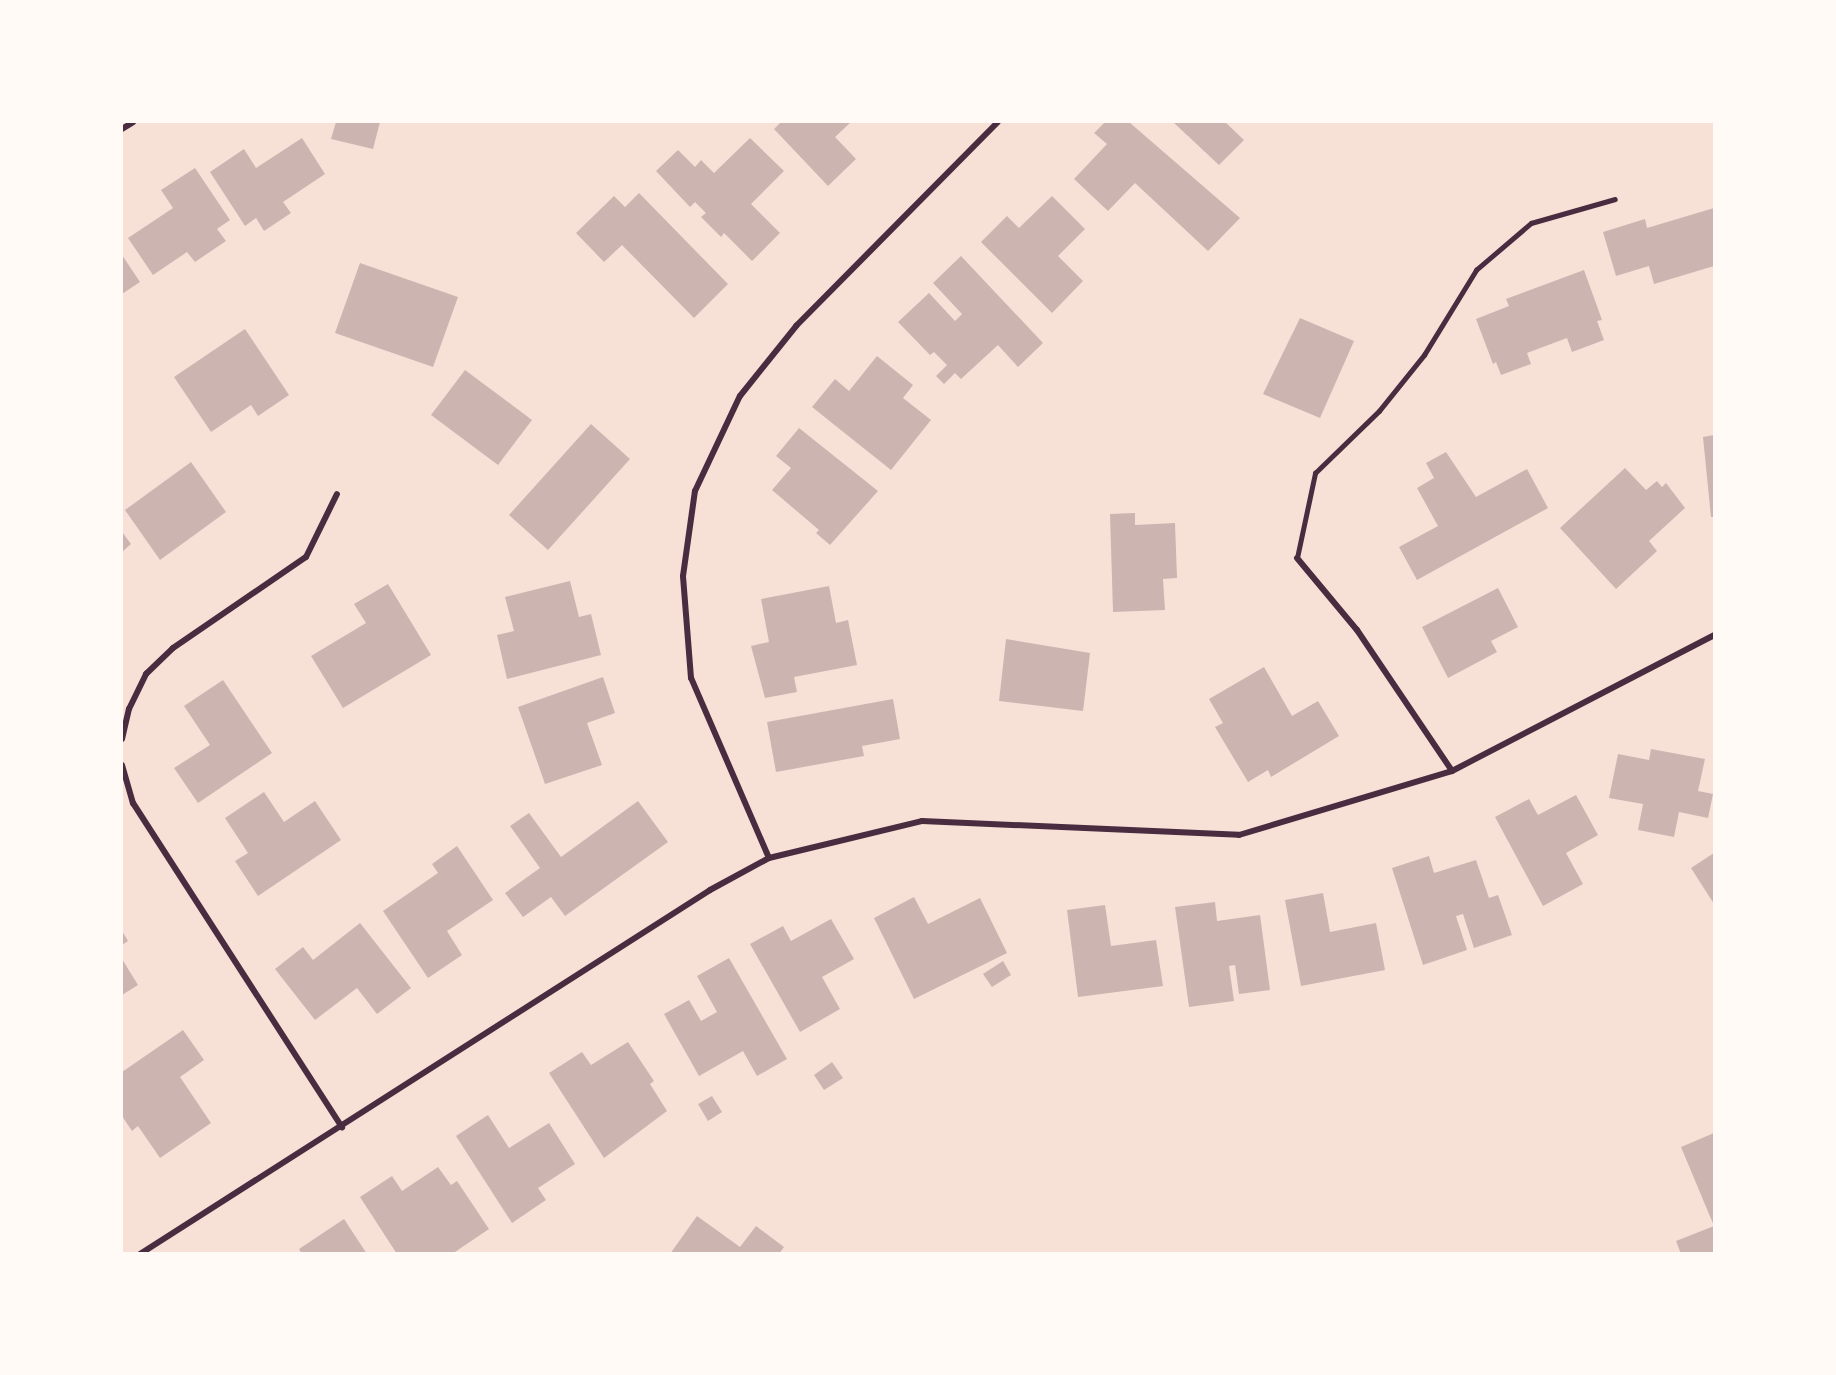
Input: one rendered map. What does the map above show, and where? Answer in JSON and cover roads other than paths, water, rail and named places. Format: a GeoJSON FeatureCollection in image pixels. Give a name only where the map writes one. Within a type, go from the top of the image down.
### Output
{"type":"FeatureCollection","features":[{"type":"Feature","properties":{"kind":"street"},"geometry":{"type":"LineString","coordinates":[[122,129],[133,122]]}},
{"type":"Feature","properties":{"kind":"street"},"geometry":{"type":"LineString","coordinates":[[769,858],[691,678],[683,576],[695,491],[740,396],[796,326],[998,122]]}},
{"type":"Feature","properties":{"kind":"street"},"geometry":{"type":"LineString","coordinates":[[122,739],[129,709],[146,674],[173,648],[306,557],[337,494]]}},
{"type":"Feature","properties":{"kind":"street"},"geometry":{"type":"LineString","coordinates":[[1298,558],[1357,630],[1452,771]]}},
{"type":"Feature","properties":{"kind":"street"},"geometry":{"type":"LineString","coordinates":[[140,1254],[710,890],[769,858],[922,821],[1239,835],[1452,771],[1714,635]]}},
{"type":"Feature","properties":{"kind":"street"},"geometry":{"type":"LineString","coordinates":[[122,765],[134,803],[342,1127]]}},
{"type":"Feature","properties":{"kind":"lane"},"geometry":{"type":"LineString","coordinates":[[1298,558],[1315,472],[1379,411],[1424,355],[1476,270],[1531,223],[1615,199]]}}]}
